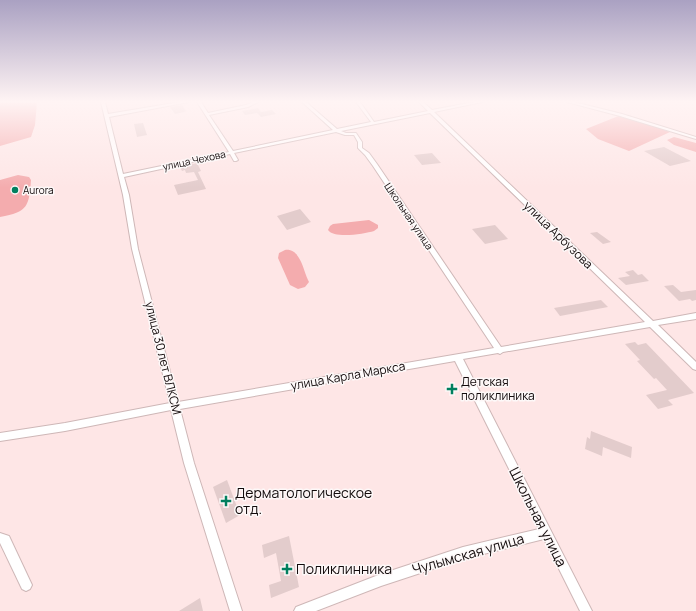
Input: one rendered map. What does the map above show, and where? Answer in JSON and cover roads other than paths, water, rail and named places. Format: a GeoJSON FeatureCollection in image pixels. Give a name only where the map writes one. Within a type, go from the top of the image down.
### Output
{"type":"FeatureCollection","features":[{"type":"Feature","properties":{"kind":"street","name":"улица 30 лет ВЛКСМ"},"geometry":{"type":"LineString","coordinates":[[110,131],[121,176],[135,249],[174,406],[189,463],[236,611]]}},
{"type":"Feature","properties":{"kind":"street"},"geometry":{"type":"LineString","coordinates":[[217,131],[236,160]]}},
{"type":"Feature","properties":{"kind":"street","name":"улица Чехова"},"geometry":{"type":"LineString","coordinates":[[121,176],[336,131]]}},
{"type":"Feature","properties":{"kind":"street","name":"Школьная улица"},"geometry":{"type":"LineString","coordinates":[[339,131],[344,134],[355,134],[360,142],[360,148],[367,154],[383,177],[500,351]]}},
{"type":"Feature","properties":{"kind":"street","name":"улица Арбузова"},"geometry":{"type":"LineString","coordinates":[[450,131],[696,367]]}},
{"type":"Feature","properties":{"kind":"street"},"geometry":{"type":"LineString","coordinates":[[672,131],[696,138]]}},
{"type":"Feature","properties":{"kind":"street","name":"улица Карла Маркса"},"geometry":{"type":"LineString","coordinates":[[0,437],[65,427],[174,406],[696,316]]}},
{"type":"Feature","properties":{"kind":"street","name":"Школьная улица"},"geometry":{"type":"LineString","coordinates":[[458,358],[586,611]]}},
{"type":"Feature","properties":{"kind":"street","name":"Чулымская улица"},"geometry":{"type":"LineString","coordinates":[[300,611],[381,580],[464,553],[546,533]]}},
{"type":"Feature","properties":{"kind":"street"},"geometry":{"type":"LineString","coordinates":[[0,538],[5,540],[26,585]]}},
{"type":"Feature","properties":{"kind":"place","name":"Aurora"},"geometry":{"type":"Point","coordinates":[15,190]}},
{"type":"Feature","properties":{"kind":"place","name":"Детская поликлиника"},"geometry":{"type":"Point","coordinates":[452,389]}},
{"type":"Feature","properties":{"kind":"place","name":"Дерматологическое отд."},"geometry":{"type":"Point","coordinates":[226,501]}},
{"type":"Feature","properties":{"kind":"place","name":"Поликлинника"},"geometry":{"type":"Point","coordinates":[287,569]}}]}
